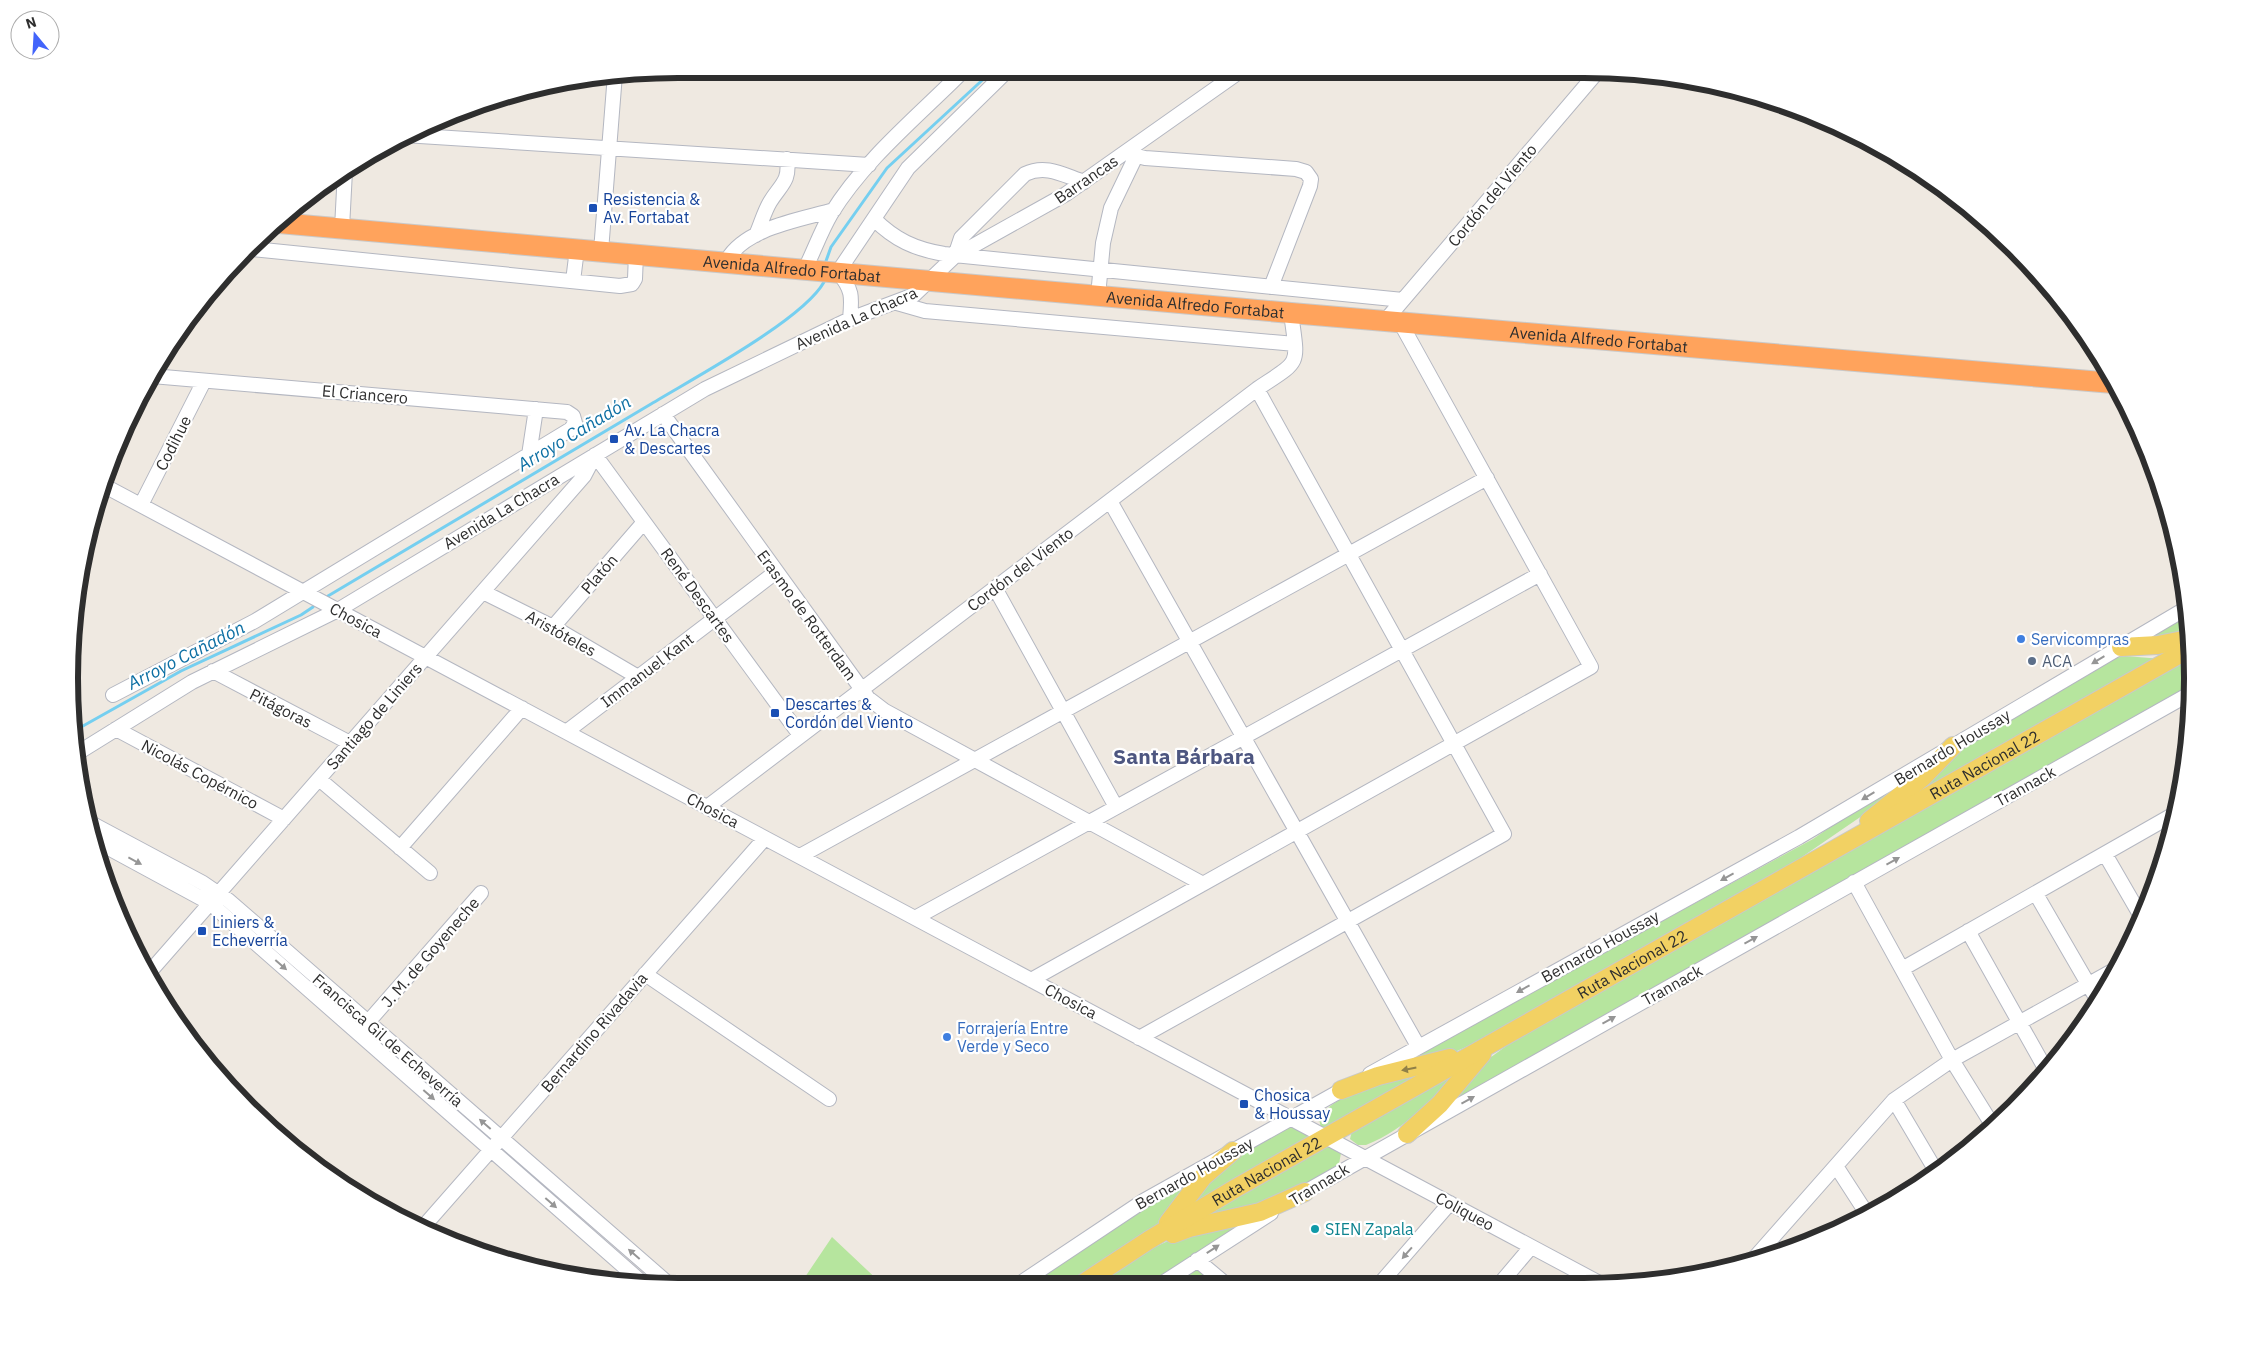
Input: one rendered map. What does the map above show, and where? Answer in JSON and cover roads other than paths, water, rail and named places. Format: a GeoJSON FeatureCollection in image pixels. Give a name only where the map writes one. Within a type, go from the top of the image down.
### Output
{"type":"FeatureCollection","features":[{"type":"Feature","properties":{"kind":"highway","name":"Avenida Alfredo Fortabat"},"geometry":{"type":"LineString","coordinates":[[287,223],[1291,313],[2105,382]]}},
{"type":"Feature","properties":{"kind":"main road"},"geometry":{"type":"LineString","coordinates":[[2121,647],[2158,645],[2182,640]]}},
{"type":"Feature","properties":{"kind":"main road","name":"Ruta Nacional 22"},"geometry":{"type":"LineString","coordinates":[[1091,1278],[1149,1240],[1326,1137],[2183,653]]}},
{"type":"Feature","properties":{"kind":"main road"},"geometry":{"type":"LineString","coordinates":[[1826,855],[1908,789],[1953,746]]}},
{"type":"Feature","properties":{"kind":"main road"},"geometry":{"type":"LineString","coordinates":[[1341,1090],[1378,1076],[1443,1061],[1497,1040]]}},
{"type":"Feature","properties":{"kind":"main road"},"geometry":{"type":"LineString","coordinates":[[1407,1134],[1440,1104],[1497,1040]]}},
{"type":"Feature","properties":{"kind":"main road"},"geometry":{"type":"LineString","coordinates":[[1149,1240],[1176,1213],[1207,1173],[1233,1151]]}},
{"type":"Feature","properties":{"kind":"main road"},"geometry":{"type":"LineString","coordinates":[[1122,1257],[1184,1230],[1260,1212],[1305,1192]]}},
{"type":"Feature","properties":{"kind":"street"},"geometry":{"type":"LineString","coordinates":[[805,269],[834,210],[870,165],[956,78]]}},
{"type":"Feature","properties":{"kind":"street"},"geometry":{"type":"LineString","coordinates":[[850,319],[851,291],[849,285],[838,272],[916,159],[1000,78]]}},
{"type":"Feature","properties":{"kind":"street","name":"Barrancas"},"geometry":{"type":"LineString","coordinates":[[932,280],[955,256],[1130,154],[1231,78]]}},
{"type":"Feature","properties":{"kind":"street","name":"Cordón del Viento"},"geometry":{"type":"LineString","coordinates":[[1393,321],[1403,300],[1591,78]]}},
{"type":"Feature","properties":{"kind":"street"},"geometry":{"type":"LineString","coordinates":[[601,251],[614,82]]}},
{"type":"Feature","properties":{"kind":"street"},"geometry":{"type":"LineString","coordinates":[[419,136],[870,165]]}},
{"type":"Feature","properties":{"kind":"street"},"geometry":{"type":"LineString","coordinates":[[1098,296],[1103,242],[1130,154],[1296,169],[1306,172],[1311,179],[1310,186],[1271,287]]}},
{"type":"Feature","properties":{"kind":"street"},"geometry":{"type":"LineString","coordinates":[[756,235],[770,202],[789,173],[787,160]]}},
{"type":"Feature","properties":{"kind":"street"},"geometry":{"type":"LineString","coordinates":[[955,256],[961,238],[1025,174],[1035,170],[1048,169],[1084,182]]}},
{"type":"Feature","properties":{"kind":"street"},"geometry":{"type":"LineString","coordinates":[[342,228],[345,179]]}},
{"type":"Feature","properties":{"kind":"street"},"geometry":{"type":"LineString","coordinates":[[726,262],[731,253],[743,241],[834,210]]}},
{"type":"Feature","properties":{"kind":"street"},"geometry":{"type":"LineString","coordinates":[[874,219],[891,235],[907,245],[955,256],[1403,300]]}},
{"type":"Feature","properties":{"kind":"street"},"geometry":{"type":"LineString","coordinates":[[257,249],[620,286],[632,284],[635,279],[636,254]]}},
{"type":"Feature","properties":{"kind":"street"},"geometry":{"type":"LineString","coordinates":[[573,281],[577,249]]}},
{"type":"Feature","properties":{"kind":"street","name":"Avenida La Chacra"},"geometry":{"type":"LineString","coordinates":[[82,750],[213,671],[338,610],[663,414],[730,376],[850,319],[897,303],[914,295],[932,280]]}},
{"type":"Feature","properties":{"kind":"street"},"geometry":{"type":"LineString","coordinates":[[897,303],[925,311],[1295,344]]}},
{"type":"Feature","properties":{"kind":"street","name":"Cordón del Viento"},"geometry":{"type":"LineString","coordinates":[[707,807],[1257,389],[1292,365],[1296,356],[1291,313]]}},
{"type":"Feature","properties":{"kind":"street"},"geometry":{"type":"LineString","coordinates":[[1031,980],[1591,667],[1487,478],[1393,321]]}},
{"type":"Feature","properties":{"kind":"street","name":"El Criancero"},"geometry":{"type":"LineString","coordinates":[[159,377],[567,412],[574,419]]}},
{"type":"Feature","properties":{"kind":"street","name":"Codihue"},"geometry":{"type":"LineString","coordinates":[[141,505],[204,381]]}},
{"type":"Feature","properties":{"kind":"street"},"geometry":{"type":"LineString","coordinates":[[1139,1038],[1504,834],[1257,389]]}},
{"type":"Feature","properties":{"kind":"street"},"geometry":{"type":"LineString","coordinates":[[528,455],[536,409]]}},
{"type":"Feature","properties":{"kind":"street","name":"Erasmo de Rotterdam"},"geometry":{"type":"LineString","coordinates":[[663,414],[860,690],[885,711],[1203,884]]}},
{"type":"Feature","properties":{"kind":"street","name":"Avenida La Chacra"},"geometry":{"type":"LineString","coordinates":[[113,695],[255,621],[571,429],[574,419]]}},
{"type":"Feature","properties":{"kind":"street","name":"René Descartes"},"geometry":{"type":"LineString","coordinates":[[595,455],[800,735]]}},
{"type":"Feature","properties":{"kind":"street","name":"Santiago de Liniers"},"geometry":{"type":"LineString","coordinates":[[153,969],[584,476],[595,455]]}},
{"type":"Feature","properties":{"kind":"street"},"geometry":{"type":"LineString","coordinates":[[800,856],[1487,478]]}},
{"type":"Feature","properties":{"kind":"street","name":"Chosica"},"geometry":{"type":"LineString","coordinates":[[108,488],[1326,1137]]}},
{"type":"Feature","properties":{"kind":"street"},"geometry":{"type":"LineString","coordinates":[[1110,501],[1418,1046]]}},
{"type":"Feature","properties":{"kind":"street","name":"Platón"},"geometry":{"type":"LineString","coordinates":[[553,627],[644,522]]}},
{"type":"Feature","properties":{"kind":"street","name":"Immanuel Kant"},"geometry":{"type":"LineString","coordinates":[[566,732],[776,572]]}},
{"type":"Feature","properties":{"kind":"street"},"geometry":{"type":"LineString","coordinates":[[915,918],[1540,574]]}},
{"type":"Feature","properties":{"kind":"street"},"geometry":{"type":"LineString","coordinates":[[995,588],[1116,807]]}},
{"type":"Feature","properties":{"kind":"street","name":"Aristóteles"},"geometry":{"type":"LineString","coordinates":[[483,592],[553,627],[638,676]]}},
{"type":"Feature","properties":{"kind":"street","name":"Bernardo Houssay"},"geometry":{"type":"LineString","coordinates":[[1028,1278],[1113,1220],[1418,1046],[1799,837],[2179,612]]}},
{"type":"Feature","properties":{"kind":"street","name":"Pitágoras"},"geometry":{"type":"LineString","coordinates":[[213,671],[350,743]]}},
{"type":"Feature","properties":{"kind":"street","name":"Trannack"},"geometry":{"type":"LineString","coordinates":[[1170,1278],[1305,1192],[1364,1157],[2183,697]]}},
{"type":"Feature","properties":{"kind":"street"},"geometry":{"type":"LineString","coordinates":[[400,848],[522,708]]}},
{"type":"Feature","properties":{"kind":"street","name":"Nicolás Copérnico"},"geometry":{"type":"LineString","coordinates":[[116,729],[284,819]]}},
{"type":"Feature","properties":{"kind":"street"},"geometry":{"type":"LineString","coordinates":[[319,779],[430,873]]}},
{"type":"Feature","properties":{"kind":"street"},"geometry":{"type":"LineString","coordinates":[[1902,969],[2166,820]]}},
{"type":"Feature","properties":{"kind":"street","name":"Francisca Gil de Echeverría"},"geometry":{"type":"LineString","coordinates":[[97,827],[214,898],[368,1022],[661,1278]]}},
{"type":"Feature","properties":{"kind":"street","name":"Bernardino Rivadavia"},"geometry":{"type":"LineString","coordinates":[[426,1223],[765,838]]}},
{"type":"Feature","properties":{"kind":"street","name":"Francisca Gil de Echeverría"},"geometry":{"type":"LineString","coordinates":[[101,842],[214,898],[358,1033],[635,1277]]}},
{"type":"Feature","properties":{"kind":"street"},"geometry":{"type":"LineString","coordinates":[[2105,854],[2137,910]]}},
{"type":"Feature","properties":{"kind":"street"},"geometry":{"type":"LineString","coordinates":[[1854,882],[1952,1060],[1990,1119]]}},
{"type":"Feature","properties":{"kind":"street","name":"J. M. de Goyeneche"},"geometry":{"type":"LineString","coordinates":[[358,1033],[482,893]]}},
{"type":"Feature","properties":{"kind":"street"},"geometry":{"type":"LineString","coordinates":[[2036,894],[2093,994]]}},
{"type":"Feature","properties":{"kind":"street"},"geometry":{"type":"LineString","coordinates":[[1968,931],[2043,1064]]}},
{"type":"Feature","properties":{"kind":"street"},"geometry":{"type":"LineString","coordinates":[[645,974],[829,1099]]}},
{"type":"Feature","properties":{"kind":"street"},"geometry":{"type":"LineString","coordinates":[[1760,1252],[1894,1100],[1952,1060],[2104,976]]}},
{"type":"Feature","properties":{"kind":"street"},"geometry":{"type":"LineString","coordinates":[[1894,1100],[1933,1166]]}},
{"type":"Feature","properties":{"kind":"street","name":"Coliqueo"},"geometry":{"type":"LineString","coordinates":[[1326,1137],[1590,1278]]}},
{"type":"Feature","properties":{"kind":"street"},"geometry":{"type":"LineString","coordinates":[[1836,1166],[1864,1209]]}},
{"type":"Feature","properties":{"kind":"street"},"geometry":{"type":"LineString","coordinates":[[1385,1278],[1450,1203]]}},
{"type":"Feature","properties":{"kind":"street"},"geometry":{"type":"LineString","coordinates":[[1505,1278],[1531,1247]]}},
{"type":"Feature","properties":{"kind":"street"},"geometry":{"type":"LineString","coordinates":[[1197,1260],[1215,1278]]}},
{"type":"Feature","properties":{"kind":"waterway","name":"Arroyo Cañadón"},"geometry":{"type":"LineString","coordinates":[[826,261],[831,247],[887,168],[985,78]]}},
{"type":"Feature","properties":{"kind":"waterway","name":"Arroyo Cañadón"},"geometry":{"type":"LineString","coordinates":[[328,596],[745,348],[794,314],[812,297],[824,282]]}},
{"type":"Feature","properties":{"kind":"waterway","name":"Arroyo Cañadón"},"geometry":{"type":"LineString","coordinates":[[80,728],[181,671],[301,615],[313,607]]}},
{"type":"Feature","properties":{"kind":"place","name":"Resistencia & Av. Fortabat"},"geometry":{"type":"Point","coordinates":[593,208]}},
{"type":"Feature","properties":{"kind":"place","name":"Av. La Chacra & Descartes"},"geometry":{"type":"Point","coordinates":[614,439]}},
{"type":"Feature","properties":{"kind":"place","name":"Servicompras"},"geometry":{"type":"Point","coordinates":[2021,639]}},
{"type":"Feature","properties":{"kind":"place","name":"ACA"},"geometry":{"type":"Point","coordinates":[2032,661]}},
{"type":"Feature","properties":{"kind":"place","name":"Descartes & Cordón del Viento"},"geometry":{"type":"Point","coordinates":[775,713]}},
{"type":"Feature","properties":{"kind":"place","name":"Liniers & Echeverría"},"geometry":{"type":"Point","coordinates":[202,931]}},
{"type":"Feature","properties":{"kind":"place","name":"Forrajería Entre Verde y Seco"},"geometry":{"type":"Point","coordinates":[947,1037]}},
{"type":"Feature","properties":{"kind":"place","name":"Chosica & Houssay"},"geometry":{"type":"Point","coordinates":[1244,1104]}},
{"type":"Feature","properties":{"kind":"place","name":"SIEN Zapala"},"geometry":{"type":"Point","coordinates":[1315,1229]}},
{"type":"Feature","properties":{"kind":"district","name":"Santa Bárbara"},"geometry":{"type":"Point","coordinates":[1184,756]}}]}
